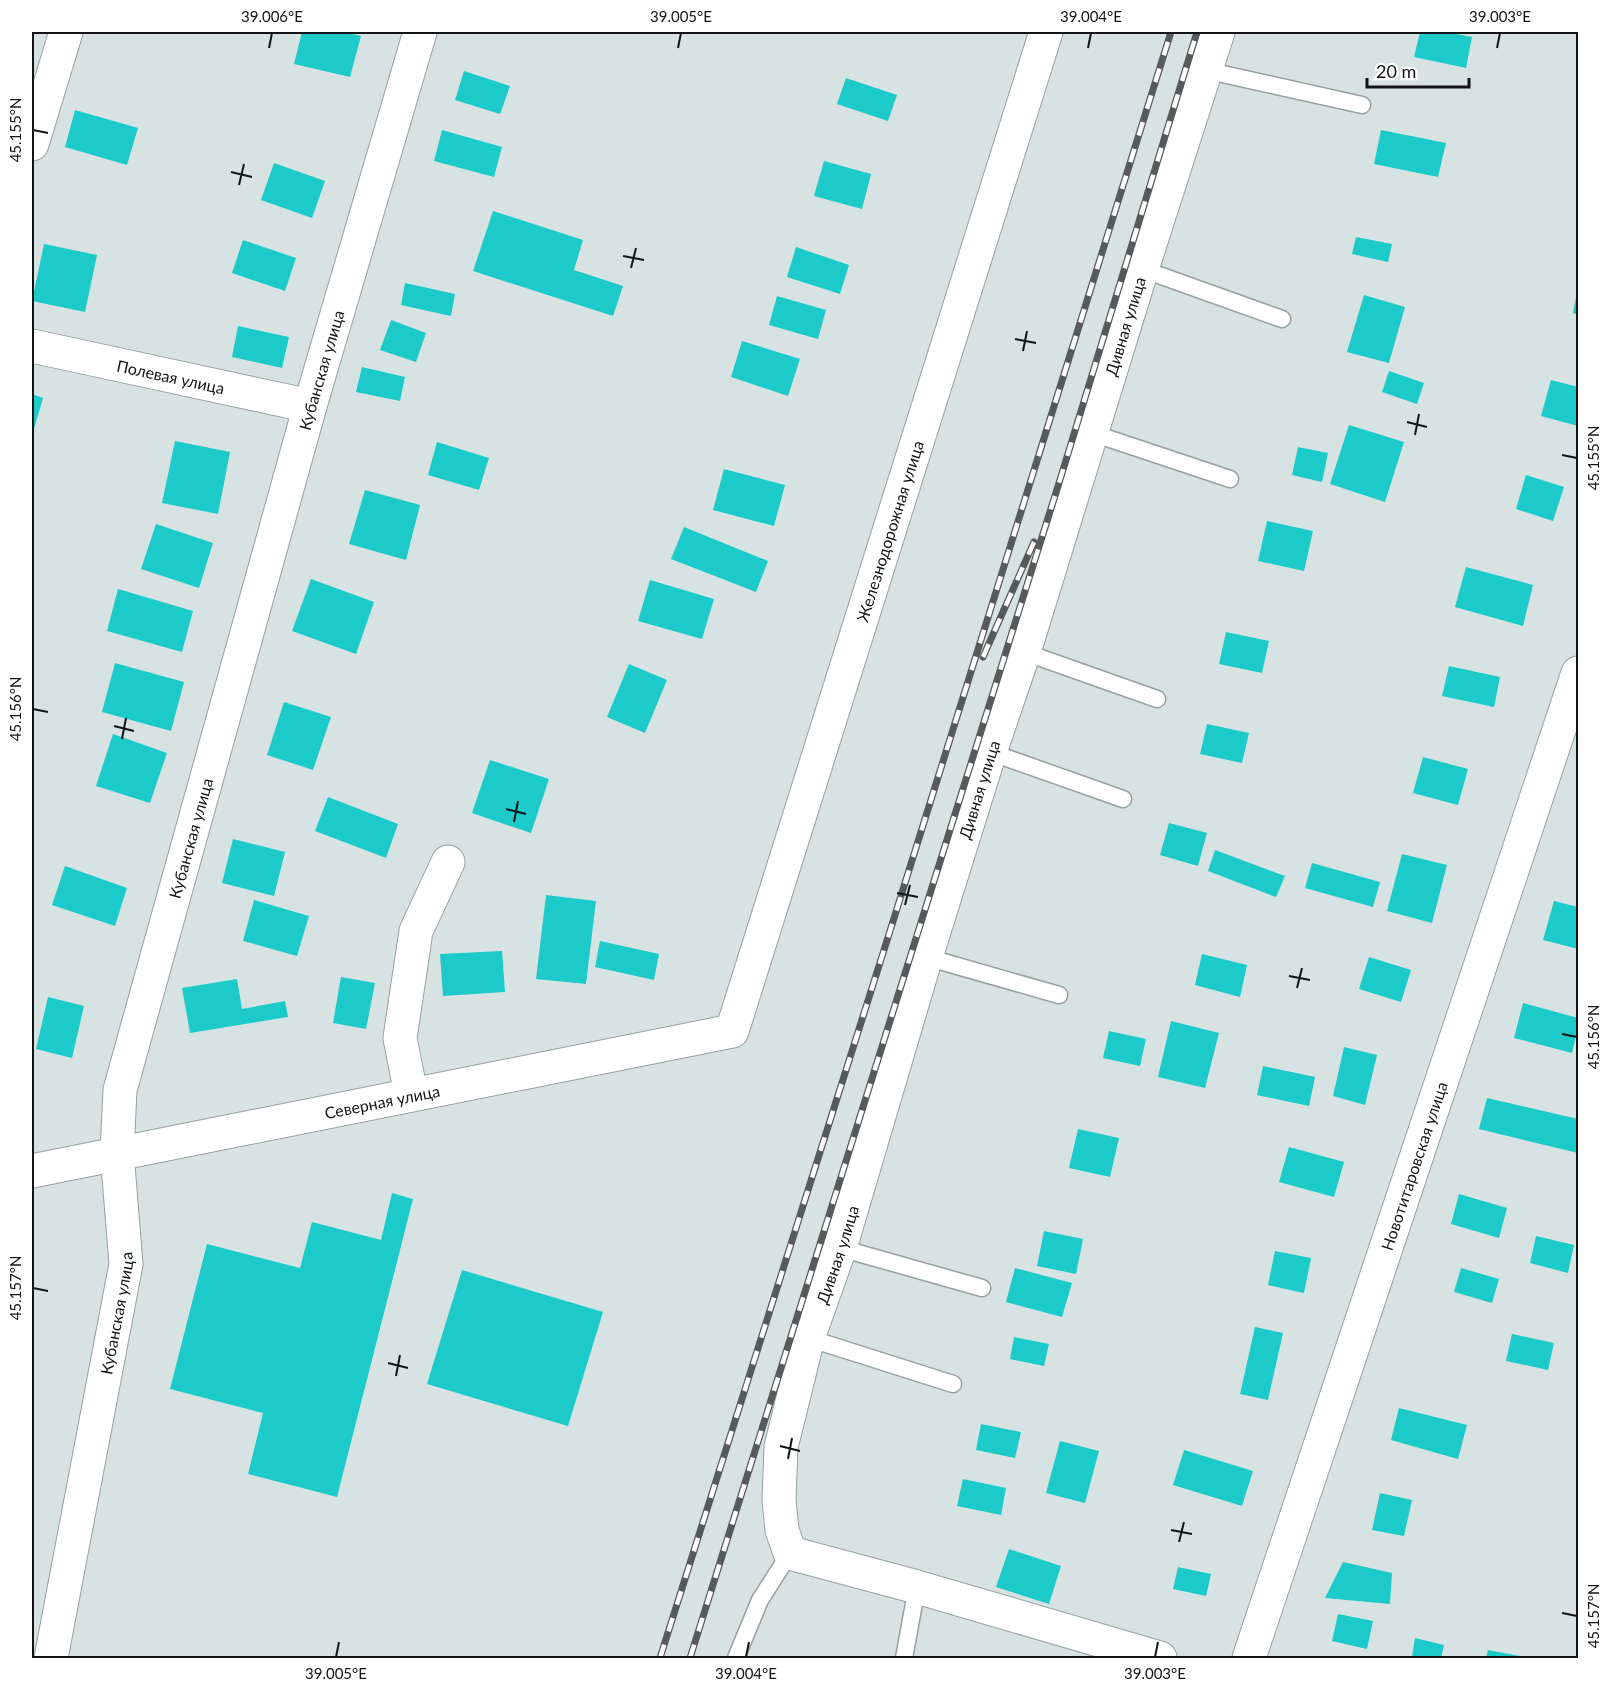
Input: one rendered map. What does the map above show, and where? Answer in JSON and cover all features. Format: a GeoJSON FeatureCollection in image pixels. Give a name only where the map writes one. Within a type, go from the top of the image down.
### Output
{"type":"FeatureCollection","features":[{"type":"Feature","properties":{"kind":"street"},"geometry":{"type":"LineString","coordinates":[[32,144],[66,32]]}},
{"type":"Feature","properties":{"kind":"street","name":"Кубанская улица"},"geometry":{"type":"LineString","coordinates":[[51,1659],[126,1263],[117,1154],[120,1090],[310,406],[420,32]]}},
{"type":"Feature","properties":{"kind":"street","name":"Железнодорожная улица"},"geometry":{"type":"LineString","coordinates":[[732,1031],[1046,32]]}},
{"type":"Feature","properties":{"kind":"street","name":"Дивная улица"},"geometry":{"type":"LineString","coordinates":[[790,1553],[782,1530],[778,1500],[781,1447],[808,1338],[840,1248],[926,957],[1218,32]]}},
{"type":"Feature","properties":{"kind":"street","name":"Полевая улица"},"geometry":{"type":"LineString","coordinates":[[32,346],[310,406]]}},
{"type":"Feature","properties":{"kind":"street","name":"Новотитаровская улица"},"geometry":{"type":"LineString","coordinates":[[1249,1659],[1578,673]]}},
{"type":"Feature","properties":{"kind":"street"},"geometry":{"type":"LineString","coordinates":[[411,1095],[400,1038],[416,930],[448,862]]}},
{"type":"Feature","properties":{"kind":"street","name":"Северная улица"},"geometry":{"type":"LineString","coordinates":[[32,1171],[732,1031]]}},
{"type":"Feature","properties":{"kind":"street"},"geometry":{"type":"LineString","coordinates":[[790,1553],[917,1587],[1160,1659]]}},
{"type":"Feature","properties":{"kind":"lane"},"geometry":{"type":"LineString","coordinates":[[1205,70],[1362,105]]}},
{"type":"Feature","properties":{"kind":"lane"},"geometry":{"type":"LineString","coordinates":[[1142,269],[1282,319]]}},
{"type":"Feature","properties":{"kind":"lane"},"geometry":{"type":"LineString","coordinates":[[1092,433],[1230,479]]}},
{"type":"Feature","properties":{"kind":"lane"},"geometry":{"type":"LineString","coordinates":[[1024,652],[1157,699]]}},
{"type":"Feature","properties":{"kind":"lane"},"geometry":{"type":"LineString","coordinates":[[990,752],[1122,799]]}},
{"type":"Feature","properties":{"kind":"lane"},"geometry":{"type":"LineString","coordinates":[[926,957],[1059,995]]}},
{"type":"Feature","properties":{"kind":"lane"},"geometry":{"type":"LineString","coordinates":[[840,1248],[982,1288]]}},
{"type":"Feature","properties":{"kind":"lane"},"geometry":{"type":"LineString","coordinates":[[808,1338],[953,1384]]}},
{"type":"Feature","properties":{"kind":"lane"},"geometry":{"type":"LineString","coordinates":[[736,1659],[760,1600],[790,1553]]}},
{"type":"Feature","properties":{"kind":"lane"},"geometry":{"type":"LineString","coordinates":[[904,1659],[917,1587]]}},
{"type":"Feature","properties":{"kind":"building"},"geometry":{"type":"Polygon","coordinates":[[[302,32],[345,32],[361,36],[350,77],[294,64],[302,32]]]}},
{"type":"Feature","properties":{"kind":"building"},"geometry":{"type":"Polygon","coordinates":[[[1420,32],[1447,32],[1472,37],[1466,68],[1414,57],[1420,32]]]}},
{"type":"Feature","properties":{"kind":"building"},"geometry":{"type":"Polygon","coordinates":[[[464,71],[510,86],[500,114],[455,100],[464,71]]]}},
{"type":"Feature","properties":{"kind":"building"},"geometry":{"type":"Polygon","coordinates":[[[846,78],[897,95],[888,121],[837,104],[846,78]]]}},
{"type":"Feature","properties":{"kind":"building"},"geometry":{"type":"Polygon","coordinates":[[[75,110],[138,128],[127,165],[65,147],[75,110]]]}},
{"type":"Feature","properties":{"kind":"building"},"geometry":{"type":"Polygon","coordinates":[[[442,130],[502,147],[494,177],[434,161],[442,130]]]}},
{"type":"Feature","properties":{"kind":"building"},"geometry":{"type":"Polygon","coordinates":[[[1381,130],[1446,143],[1438,177],[1374,164],[1381,130]]]}},
{"type":"Feature","properties":{"kind":"building"},"geometry":{"type":"Polygon","coordinates":[[[824,161],[871,174],[862,209],[814,196],[824,161]]]}},
{"type":"Feature","properties":{"kind":"building"},"geometry":{"type":"Polygon","coordinates":[[[274,163],[325,181],[312,218],[261,200],[274,163]]]}},
{"type":"Feature","properties":{"kind":"building"},"geometry":{"type":"Polygon","coordinates":[[[493,211],[583,240],[574,270],[623,286],[613,316],[473,271],[493,211]]]}},
{"type":"Feature","properties":{"kind":"building"},"geometry":{"type":"Polygon","coordinates":[[[1356,237],[1392,244],[1388,262],[1352,254],[1356,237]]]}},
{"type":"Feature","properties":{"kind":"building"},"geometry":{"type":"Polygon","coordinates":[[[243,240],[296,258],[285,291],[232,273],[243,240]]]}},
{"type":"Feature","properties":{"kind":"building"},"geometry":{"type":"Polygon","coordinates":[[[44,244],[97,255],[85,312],[32,301],[44,244]]]}},
{"type":"Feature","properties":{"kind":"building"},"geometry":{"type":"Polygon","coordinates":[[[796,247],[849,265],[840,294],[787,277],[796,247]]]}},
{"type":"Feature","properties":{"kind":"building"},"geometry":{"type":"Polygon","coordinates":[[[405,283],[455,294],[451,316],[401,305],[405,283]]]}},
{"type":"Feature","properties":{"kind":"building"},"geometry":{"type":"Polygon","coordinates":[[[1578,292],[1578,315],[1573,313],[1578,292]]]}},
{"type":"Feature","properties":{"kind":"building"},"geometry":{"type":"Polygon","coordinates":[[[1364,295],[1405,307],[1389,363],[1347,352],[1364,295]]]}},
{"type":"Feature","properties":{"kind":"building"},"geometry":{"type":"Polygon","coordinates":[[[777,296],[826,310],[818,339],[769,325],[777,296]]]}},
{"type":"Feature","properties":{"kind":"building"},"geometry":{"type":"Polygon","coordinates":[[[391,320],[426,333],[416,362],[380,350],[391,320]]]}},
{"type":"Feature","properties":{"kind":"building"},"geometry":{"type":"Polygon","coordinates":[[[238,326],[289,337],[282,368],[232,357],[238,326]]]}},
{"type":"Feature","properties":{"kind":"building"},"geometry":{"type":"Polygon","coordinates":[[[742,341],[800,359],[788,396],[731,377],[742,341]]]}},
{"type":"Feature","properties":{"kind":"building"},"geometry":{"type":"Polygon","coordinates":[[[362,367],[405,377],[400,401],[356,392],[362,367]]]}},
{"type":"Feature","properties":{"kind":"building"},"geometry":{"type":"Polygon","coordinates":[[[1389,371],[1424,383],[1417,404],[1382,392],[1389,371]]]}},
{"type":"Feature","properties":{"kind":"building"},"geometry":{"type":"Polygon","coordinates":[[[1551,380],[1578,387],[1578,426],[1541,416],[1551,380]]]}},
{"type":"Feature","properties":{"kind":"building"},"geometry":{"type":"Polygon","coordinates":[[[32,394],[43,398],[32,436],[32,394]]]}},
{"type":"Feature","properties":{"kind":"building"},"geometry":{"type":"Polygon","coordinates":[[[1349,425],[1404,442],[1385,502],[1330,484],[1349,425]]]}},
{"type":"Feature","properties":{"kind":"building"},"geometry":{"type":"Polygon","coordinates":[[[175,441],[230,452],[218,514],[162,503],[175,441]]]}},
{"type":"Feature","properties":{"kind":"building"},"geometry":{"type":"Polygon","coordinates":[[[437,442],[489,458],[479,490],[428,475],[437,442]]]}},
{"type":"Feature","properties":{"kind":"building"},"geometry":{"type":"Polygon","coordinates":[[[1298,447],[1328,453],[1322,482],[1292,475],[1298,447]]]}},
{"type":"Feature","properties":{"kind":"building"},"geometry":{"type":"Polygon","coordinates":[[[724,469],[785,485],[774,526],[713,510],[724,469]]]}},
{"type":"Feature","properties":{"kind":"building"},"geometry":{"type":"Polygon","coordinates":[[[1526,475],[1564,487],[1553,521],[1516,509],[1526,475]]]}},
{"type":"Feature","properties":{"kind":"building"},"geometry":{"type":"Polygon","coordinates":[[[365,490],[420,505],[406,560],[349,544],[365,490]]]}},
{"type":"Feature","properties":{"kind":"building"},"geometry":{"type":"Polygon","coordinates":[[[1267,521],[1313,531],[1304,571],[1258,561],[1267,521]]]}},
{"type":"Feature","properties":{"kind":"building"},"geometry":{"type":"Polygon","coordinates":[[[156,524],[213,543],[199,588],[141,569],[156,524]]]}},
{"type":"Feature","properties":{"kind":"building"},"geometry":{"type":"Polygon","coordinates":[[[684,527],[768,561],[756,592],[671,559],[684,527]]]}},
{"type":"Feature","properties":{"kind":"building"},"geometry":{"type":"Polygon","coordinates":[[[1466,567],[1533,585],[1523,626],[1455,607],[1466,567]]]}},
{"type":"Feature","properties":{"kind":"building"},"geometry":{"type":"Polygon","coordinates":[[[311,579],[374,602],[356,654],[292,631],[311,579]]]}},
{"type":"Feature","properties":{"kind":"building"},"geometry":{"type":"Polygon","coordinates":[[[650,580],[714,599],[702,639],[638,621],[650,580]]]}},
{"type":"Feature","properties":{"kind":"building"},"geometry":{"type":"Polygon","coordinates":[[[118,589],[193,611],[182,652],[107,631],[118,589]]]}},
{"type":"Feature","properties":{"kind":"building"},"geometry":{"type":"Polygon","coordinates":[[[1226,632],[1269,641],[1262,673],[1219,664],[1226,632]]]}},
{"type":"Feature","properties":{"kind":"building"},"geometry":{"type":"Polygon","coordinates":[[[115,663],[184,682],[171,731],[102,712],[115,663]]]}},
{"type":"Feature","properties":{"kind":"building"},"geometry":{"type":"Polygon","coordinates":[[[629,664],[667,680],[645,733],[607,717],[629,664]]]}},
{"type":"Feature","properties":{"kind":"building"},"geometry":{"type":"Polygon","coordinates":[[[1449,666],[1500,677],[1494,707],[1442,696],[1449,666]]]}},
{"type":"Feature","properties":{"kind":"building"},"geometry":{"type":"Polygon","coordinates":[[[284,702],[331,717],[313,770],[267,755],[284,702]]]}},
{"type":"Feature","properties":{"kind":"building"},"geometry":{"type":"Polygon","coordinates":[[[1207,724],[1249,733],[1242,763],[1200,754],[1207,724]]]}},
{"type":"Feature","properties":{"kind":"building"},"geometry":{"type":"Polygon","coordinates":[[[113,734],[167,753],[150,803],[96,786],[113,734]]]}},
{"type":"Feature","properties":{"kind":"building"},"geometry":{"type":"Polygon","coordinates":[[[1423,757],[1468,769],[1458,805],[1413,793],[1423,757]]]}},
{"type":"Feature","properties":{"kind":"building"},"geometry":{"type":"Polygon","coordinates":[[[490,760],[549,779],[531,833],[472,813],[490,760]]]}},
{"type":"Feature","properties":{"kind":"building"},"geometry":{"type":"Polygon","coordinates":[[[328,797],[398,824],[386,858],[315,831],[328,797]]]}},
{"type":"Feature","properties":{"kind":"building"},"geometry":{"type":"Polygon","coordinates":[[[1169,823],[1207,833],[1198,866],[1160,855],[1169,823]]]}},
{"type":"Feature","properties":{"kind":"building"},"geometry":{"type":"Polygon","coordinates":[[[233,839],[285,852],[274,896],[222,883],[233,839]]]}},
{"type":"Feature","properties":{"kind":"building"},"geometry":{"type":"Polygon","coordinates":[[[1215,850],[1285,876],[1276,897],[1208,871],[1215,850]]]}},
{"type":"Feature","properties":{"kind":"building"},"geometry":{"type":"Polygon","coordinates":[[[1402,854],[1447,865],[1432,923],[1387,911],[1402,854]]]}},
{"type":"Feature","properties":{"kind":"building"},"geometry":{"type":"Polygon","coordinates":[[[1312,863],[1380,882],[1373,907],[1305,888],[1312,863]]]}},
{"type":"Feature","properties":{"kind":"building"},"geometry":{"type":"Polygon","coordinates":[[[65,866],[127,888],[115,926],[52,905],[65,866]]]}},
{"type":"Feature","properties":{"kind":"building"},"geometry":{"type":"Polygon","coordinates":[[[546,895],[596,901],[586,984],[536,979],[546,895]]]}},
{"type":"Feature","properties":{"kind":"building"},"geometry":{"type":"Polygon","coordinates":[[[254,900],[309,916],[297,956],[243,941],[254,900]]]}},
{"type":"Feature","properties":{"kind":"building"},"geometry":{"type":"Polygon","coordinates":[[[1554,901],[1578,907],[1578,949],[1543,940],[1554,901]]]}},
{"type":"Feature","properties":{"kind":"building"},"geometry":{"type":"Polygon","coordinates":[[[600,941],[659,954],[654,980],[595,967],[600,941]]]}},
{"type":"Feature","properties":{"kind":"building"},"geometry":{"type":"Polygon","coordinates":[[[502,951],[505,992],[443,996],[440,954],[502,951]]]}},
{"type":"Feature","properties":{"kind":"building"},"geometry":{"type":"Polygon","coordinates":[[[1202,954],[1247,965],[1240,997],[1195,985],[1202,954]]]}},
{"type":"Feature","properties":{"kind":"building"},"geometry":{"type":"Polygon","coordinates":[[[1369,957],[1411,970],[1401,1002],[1359,989],[1369,957]]]}},
{"type":"Feature","properties":{"kind":"building"},"geometry":{"type":"Polygon","coordinates":[[[341,977],[375,983],[366,1029],[333,1023],[341,977]]]}},
{"type":"Feature","properties":{"kind":"building"},"geometry":{"type":"Polygon","coordinates":[[[237,979],[242,1009],[285,1001],[288,1017],[190,1033],[182,988],[237,979]]]}},
{"type":"Feature","properties":{"kind":"building"},"geometry":{"type":"Polygon","coordinates":[[[48,997],[84,1006],[72,1058],[36,1049],[48,997]]]}},
{"type":"Feature","properties":{"kind":"building"},"geometry":{"type":"Polygon","coordinates":[[[1523,1003],[1578,1018],[1572,1053],[1514,1038],[1523,1003]]]}},
{"type":"Feature","properties":{"kind":"building"},"geometry":{"type":"Polygon","coordinates":[[[1171,1021],[1219,1033],[1205,1088],[1158,1077],[1171,1021]]]}},
{"type":"Feature","properties":{"kind":"building"},"geometry":{"type":"Polygon","coordinates":[[[1109,1031],[1146,1039],[1140,1066],[1103,1058],[1109,1031]]]}},
{"type":"Feature","properties":{"kind":"building"},"geometry":{"type":"Polygon","coordinates":[[[1344,1047],[1377,1055],[1365,1105],[1333,1096],[1344,1047]]]}},
{"type":"Feature","properties":{"kind":"building"},"geometry":{"type":"Polygon","coordinates":[[[1263,1066],[1315,1077],[1309,1106],[1257,1095],[1263,1066]]]}},
{"type":"Feature","properties":{"kind":"building"},"geometry":{"type":"Polygon","coordinates":[[[1487,1098],[1578,1119],[1578,1153],[1479,1129],[1487,1098]]]}},
{"type":"Feature","properties":{"kind":"building"},"geometry":{"type":"Polygon","coordinates":[[[1078,1129],[1119,1138],[1110,1177],[1069,1168],[1078,1129]]]}},
{"type":"Feature","properties":{"kind":"building"},"geometry":{"type":"Polygon","coordinates":[[[1289,1147],[1344,1162],[1334,1197],[1279,1182],[1289,1147]]]}},
{"type":"Feature","properties":{"kind":"building"},"geometry":{"type":"Polygon","coordinates":[[[392,1193],[413,1199],[337,1497],[248,1474],[263,1413],[170,1389],[207,1244],[300,1268],[312,1222],[381,1240],[392,1193]]]}},
{"type":"Feature","properties":{"kind":"building"},"geometry":{"type":"Polygon","coordinates":[[[1459,1194],[1507,1208],[1499,1238],[1451,1224],[1459,1194]]]}},
{"type":"Feature","properties":{"kind":"building"},"geometry":{"type":"Polygon","coordinates":[[[1044,1231],[1083,1239],[1076,1274],[1037,1266],[1044,1231]]]}},
{"type":"Feature","properties":{"kind":"building"},"geometry":{"type":"Polygon","coordinates":[[[1536,1236],[1574,1245],[1568,1273],[1530,1263],[1536,1236]]]}},
{"type":"Feature","properties":{"kind":"building"},"geometry":{"type":"Polygon","coordinates":[[[1275,1251],[1311,1258],[1304,1293],[1268,1285],[1275,1251]]]}},
{"type":"Feature","properties":{"kind":"building"},"geometry":{"type":"Polygon","coordinates":[[[1015,1268],[1072,1283],[1062,1317],[1006,1302],[1015,1268]]]}},
{"type":"Feature","properties":{"kind":"building"},"geometry":{"type":"Polygon","coordinates":[[[1461,1268],[1499,1279],[1492,1303],[1454,1292],[1461,1268]]]}},
{"type":"Feature","properties":{"kind":"building"},"geometry":{"type":"Polygon","coordinates":[[[462,1270],[603,1312],[568,1426],[427,1384],[462,1270]]]}},
{"type":"Feature","properties":{"kind":"building"},"geometry":{"type":"Polygon","coordinates":[[[1255,1327],[1283,1333],[1268,1400],[1240,1394],[1255,1327]]]}},
{"type":"Feature","properties":{"kind":"building"},"geometry":{"type":"Polygon","coordinates":[[[1512,1334],[1554,1343],[1548,1370],[1506,1361],[1512,1334]]]}},
{"type":"Feature","properties":{"kind":"building"},"geometry":{"type":"Polygon","coordinates":[[[1014,1337],[1049,1344],[1044,1366],[1010,1359],[1014,1337]]]}},
{"type":"Feature","properties":{"kind":"building"},"geometry":{"type":"Polygon","coordinates":[[[1399,1408],[1467,1425],[1458,1459],[1391,1440],[1399,1408]]]}},
{"type":"Feature","properties":{"kind":"building"},"geometry":{"type":"Polygon","coordinates":[[[981,1424],[1021,1432],[1015,1458],[976,1450],[981,1424]]]}},
{"type":"Feature","properties":{"kind":"building"},"geometry":{"type":"Polygon","coordinates":[[[1060,1441],[1099,1451],[1085,1503],[1046,1493],[1060,1441]]]}},
{"type":"Feature","properties":{"kind":"building"},"geometry":{"type":"Polygon","coordinates":[[[1184,1450],[1253,1471],[1242,1506],[1173,1485],[1184,1450]]]}},
{"type":"Feature","properties":{"kind":"building"},"geometry":{"type":"Polygon","coordinates":[[[963,1479],[1006,1488],[1001,1515],[957,1506],[963,1479]]]}},
{"type":"Feature","properties":{"kind":"building"},"geometry":{"type":"Polygon","coordinates":[[[1380,1493],[1412,1500],[1404,1536],[1372,1530],[1380,1493]]]}},
{"type":"Feature","properties":{"kind":"building"},"geometry":{"type":"Polygon","coordinates":[[[1009,1549],[1061,1566],[1049,1604],[996,1587],[1009,1549]]]}},
{"type":"Feature","properties":{"kind":"building"},"geometry":{"type":"Polygon","coordinates":[[[1343,1562],[1392,1573],[1390,1604],[1325,1598],[1343,1562]]]}},
{"type":"Feature","properties":{"kind":"building"},"geometry":{"type":"Polygon","coordinates":[[[1178,1567],[1211,1574],[1206,1596],[1173,1589],[1178,1567]]]}},
{"type":"Feature","properties":{"kind":"building"},"geometry":{"type":"Polygon","coordinates":[[[1338,1614],[1373,1621],[1367,1649],[1332,1641],[1338,1614]]]}},
{"type":"Feature","properties":{"kind":"building"},"geometry":{"type":"Polygon","coordinates":[[[1415,1638],[1444,1645],[1441,1658],[1412,1657],[1415,1638]]]}},
{"type":"Feature","properties":{"kind":"building"},"geometry":{"type":"Polygon","coordinates":[[[1488,1650],[1525,1657],[1486,1658],[1488,1650]]]}},
{"type":"Feature","properties":{"kind":"railway"},"geometry":{"type":"LineString","coordinates":[[660,1658],[1171,32]]}},
{"type":"Feature","properties":{"kind":"railway"},"geometry":{"type":"LineString","coordinates":[[690,1658],[1059,483],[1197,32]]}},
{"type":"Feature","properties":{"kind":"railway"},"geometry":{"type":"LineString","coordinates":[[983,657],[1034,542]]}}]}
